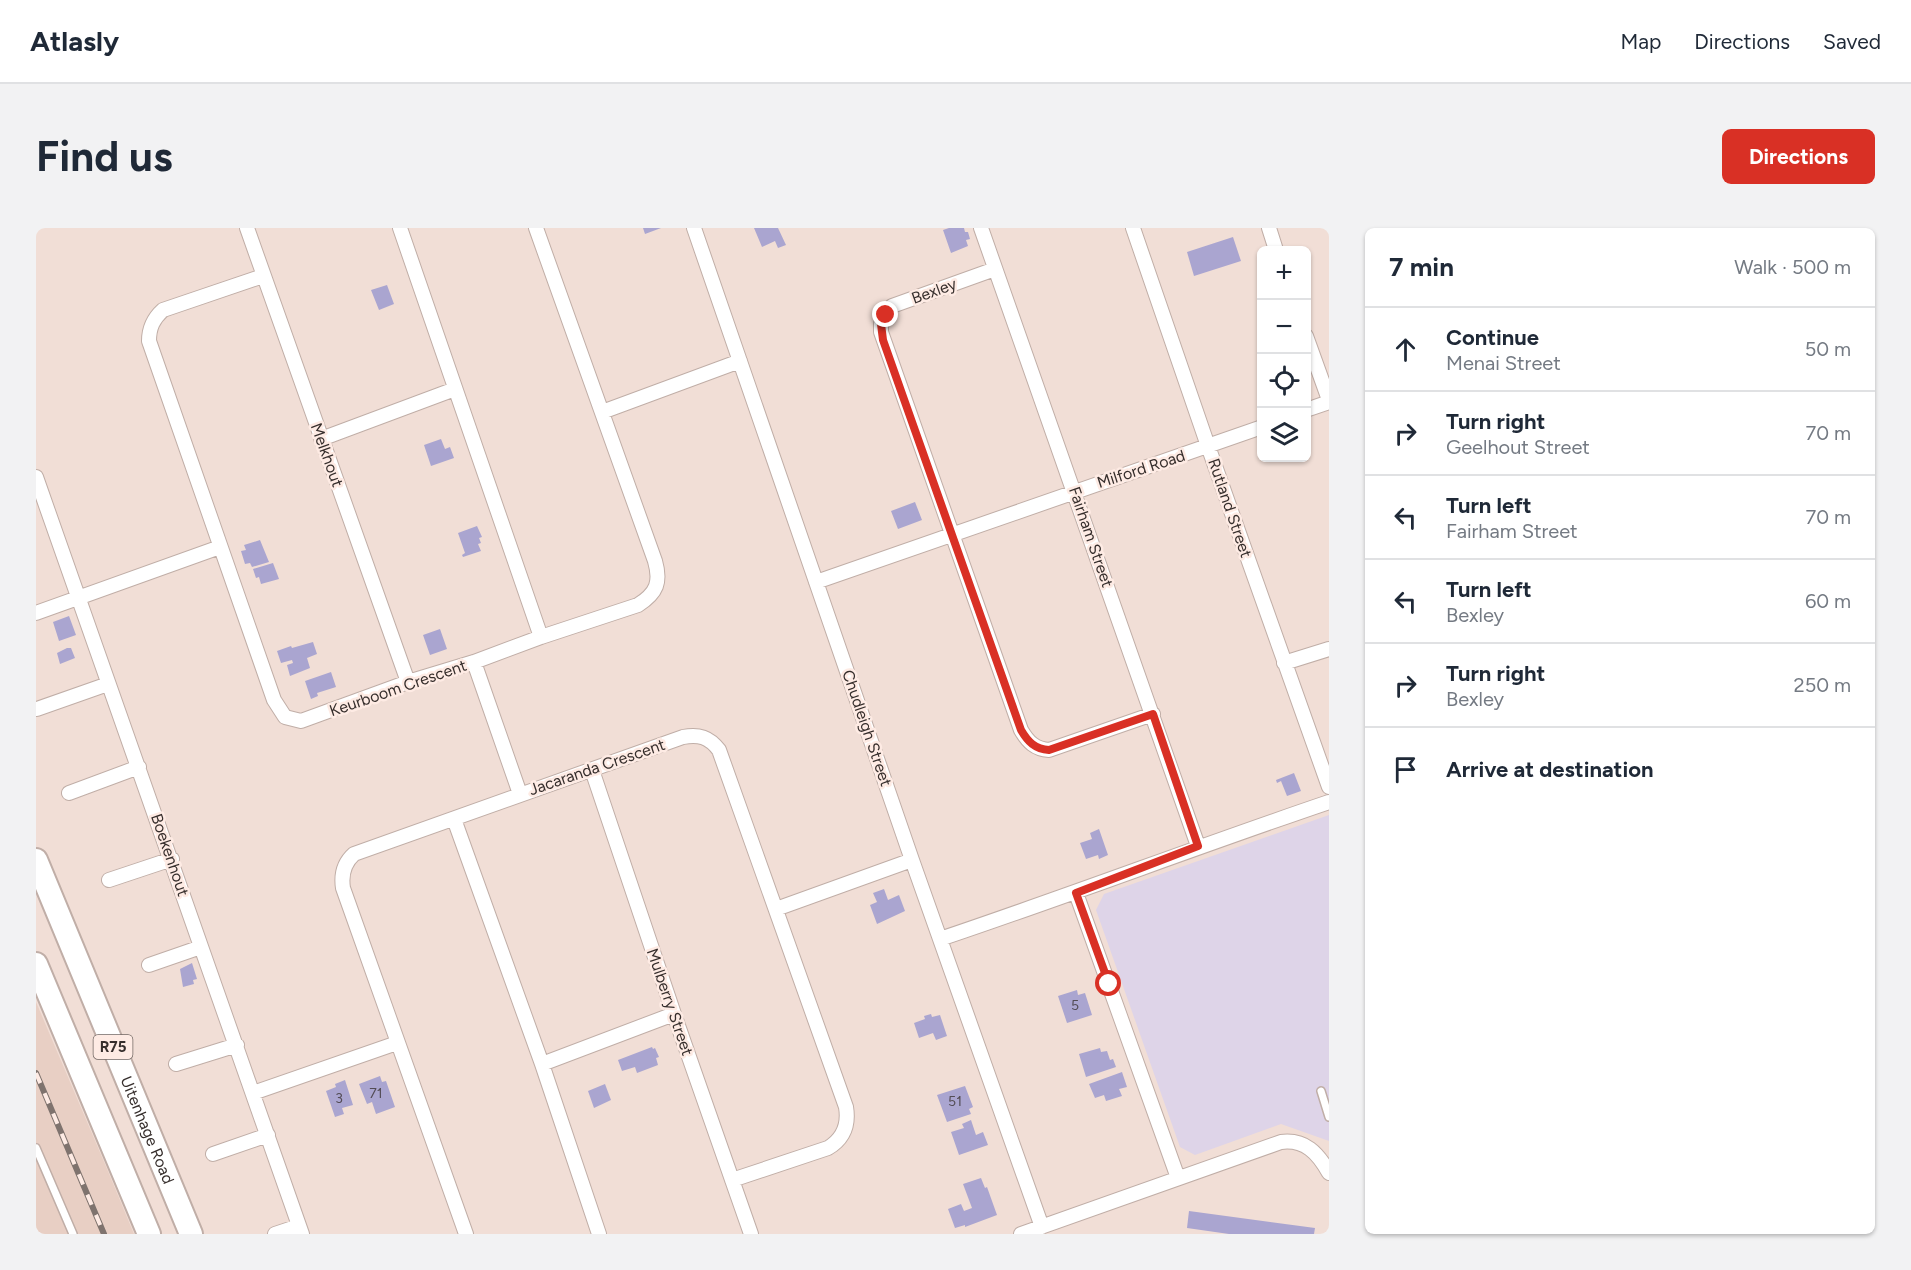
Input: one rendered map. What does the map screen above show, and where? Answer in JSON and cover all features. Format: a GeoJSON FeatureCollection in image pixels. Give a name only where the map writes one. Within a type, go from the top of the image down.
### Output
{"type":"FeatureCollection","features":[{"type":"Feature","properties":{"kind":"main road","name":"Uitenhage Road"},"geometry":{"type":"LineString","coordinates":[[36,860],[191,1234]]}},
{"type":"Feature","properties":{"kind":"main road","name":"R75"},"geometry":{"type":"LineString","coordinates":[[36,964],[149,1234]]}},
{"type":"Feature","properties":{"kind":"street","name":"Melkhout"},"geometry":{"type":"LineString","coordinates":[[247,228],[408,682]]}},
{"type":"Feature","properties":{"kind":"street"},"geometry":{"type":"LineString","coordinates":[[400,228],[541,637]]}},
{"type":"Feature","properties":{"kind":"street","name":"Keurboom Crescent"},"geometry":{"type":"LineString","coordinates":[[263,276],[163,310],[157,315],[149,330],[149,341],[274,700],[285,717],[301,721],[408,682],[474,662],[638,605],[652,594],[658,583],[655,561],[536,228]]}},
{"type":"Feature","properties":{"kind":"street","name":"Chudleigh Street"},"geometry":{"type":"LineString","coordinates":[[694,228],[912,860],[1042,1227]]}},
{"type":"Feature","properties":{"kind":"street","name":"Fairham Street"},"geometry":{"type":"LineString","coordinates":[[981,228],[1198,846]]}},
{"type":"Feature","properties":{"kind":"street","name":"Rutland Street"},"geometry":{"type":"LineString","coordinates":[[1134,228],[1208,446],[1329,787]]}},
{"type":"Feature","properties":{"kind":"street"},"geometry":{"type":"LineString","coordinates":[[1269,228],[1275,246]]}},
{"type":"Feature","properties":{"kind":"street","name":"Bexley"},"geometry":{"type":"LineString","coordinates":[[995,268],[892,306],[881,324],[883,340],[1021,730],[1032,745],[1049,750],[1153,714]]}},
{"type":"Feature","properties":{"kind":"street"},"geometry":{"type":"LineString","coordinates":[[1311,350],[1329,401],[1311,408]]}},
{"type":"Feature","properties":{"kind":"street"},"geometry":{"type":"LineString","coordinates":[[602,412],[740,361]]}},
{"type":"Feature","properties":{"kind":"street"},"geometry":{"type":"LineString","coordinates":[[321,439],[454,389]]}},
{"type":"Feature","properties":{"kind":"street","name":"Milford Road"},"geometry":{"type":"LineString","coordinates":[[816,582],[1257,429]]}},
{"type":"Feature","properties":{"kind":"street","name":"Boekenhout"},"geometry":{"type":"LineString","coordinates":[[36,477],[41,509],[79,599],[301,1230]]}},
{"type":"Feature","properties":{"kind":"street"},"geometry":{"type":"LineString","coordinates":[[36,613],[220,548]]}},
{"type":"Feature","properties":{"kind":"street"},"geometry":{"type":"LineString","coordinates":[[1284,663],[1329,649]]}},
{"type":"Feature","properties":{"kind":"street"},"geometry":{"type":"LineString","coordinates":[[474,662],[520,794]]}},
{"type":"Feature","properties":{"kind":"street"},"geometry":{"type":"LineString","coordinates":[[37,708],[108,684]]}},
{"type":"Feature","properties":{"kind":"street","name":"Jacaranda Crescent"},"geometry":{"type":"LineString","coordinates":[[466,1234],[343,888],[342,880],[347,860],[354,854],[520,794],[683,737],[698,735],[706,737],[719,750],[846,1107],[847,1123],[842,1136],[836,1143],[828,1148],[732,1180]]}},
{"type":"Feature","properties":{"kind":"street"},"geometry":{"type":"LineString","coordinates":[[69,794],[139,767]]}},
{"type":"Feature","properties":{"kind":"street","name":"Mulberry Street"},"geometry":{"type":"LineString","coordinates":[[592,770],[751,1234]]}},
{"type":"Feature","properties":{"kind":"street"},"geometry":{"type":"LineString","coordinates":[[940,939],[1076,893],[1198,846],[1329,802]]}},
{"type":"Feature","properties":{"kind":"street"},"geometry":{"type":"LineString","coordinates":[[454,819],[542,1064],[598,1232],[584,1234]]}},
{"type":"Feature","properties":{"kind":"street"},"geometry":{"type":"LineString","coordinates":[[109,880],[172,859]]}},
{"type":"Feature","properties":{"kind":"street"},"geometry":{"type":"LineString","coordinates":[[776,909],[912,860]]}},
{"type":"Feature","properties":{"kind":"street"},"geometry":{"type":"LineString","coordinates":[[1076,893],[1178,1178]]}},
{"type":"Feature","properties":{"kind":"street"},"geometry":{"type":"LineString","coordinates":[[149,965],[201,947]]}},
{"type":"Feature","properties":{"kind":"street"},"geometry":{"type":"LineString","coordinates":[[542,1064],[674,1014]]}},
{"type":"Feature","properties":{"kind":"street"},"geometry":{"type":"LineString","coordinates":[[253,1093],[398,1043]]}},
{"type":"Feature","properties":{"kind":"street"},"geometry":{"type":"LineString","coordinates":[[176,1064],[237,1045]]}},
{"type":"Feature","properties":{"kind":"street"},"geometry":{"type":"LineString","coordinates":[[213,1154],[268,1135]]}},
{"type":"Feature","properties":{"kind":"street"},"geometry":{"type":"LineString","coordinates":[[1021,1234],[1288,1141],[1305,1144],[1328,1171]]}},
{"type":"Feature","properties":{"kind":"street"},"geometry":{"type":"LineString","coordinates":[[275,1234],[301,1230]]}},
{"type":"Feature","properties":{"kind":"lane"},"geometry":{"type":"LineString","coordinates":[[1321,1091],[1329,1117]]}},
{"type":"Feature","properties":{"kind":"lane"},"geometry":{"type":"LineString","coordinates":[[36,1148],[74,1234]]}},
{"type":"Feature","properties":{"kind":"shaded area"},"geometry":{"type":"Polygon","coordinates":[[[1329,815],[1329,1141],[1281,1124],[1195,1155],[1180,1147],[1096,910],[1104,894],[1329,815]]]}},
{"type":"Feature","properties":{"kind":"shaded area"},"geometry":{"type":"Polygon","coordinates":[[[36,1002],[105,1164],[134,1234],[36,1234],[36,1002]]]}},
{"type":"Feature","properties":{"kind":"building"},"geometry":{"type":"Polygon","coordinates":[[[643,228],[661,228],[645,234],[643,228]]]}},
{"type":"Feature","properties":{"kind":"building"},"geometry":{"type":"Polygon","coordinates":[[[754,228],[778,228],[786,245],[778,248],[775,241],[762,247],[754,228]]]}},
{"type":"Feature","properties":{"kind":"building"},"geometry":{"type":"Polygon","coordinates":[[[964,228],[970,239],[966,240],[968,246],[951,253],[943,230],[964,228]]]}},
{"type":"Feature","properties":{"kind":"building"},"geometry":{"type":"Polygon","coordinates":[[[1233,237],[1241,261],[1194,276],[1187,252],[1233,237]]]}},
{"type":"Feature","properties":{"kind":"building"},"geometry":{"type":"Polygon","coordinates":[[[387,285],[394,304],[379,310],[371,290],[387,285]]]}},
{"type":"Feature","properties":{"kind":"building"},"geometry":{"type":"Polygon","coordinates":[[[441,439],[445,449],[450,447],[454,458],[431,466],[424,445],[441,439]]]}},
{"type":"Feature","properties":{"kind":"building"},"geometry":{"type":"Polygon","coordinates":[[[915,502],[922,520],[898,529],[891,511],[915,502]]]}},
{"type":"Feature","properties":{"kind":"building"},"geometry":{"type":"Polygon","coordinates":[[[477,526],[482,537],[479,538],[481,543],[478,544],[481,551],[463,557],[465,553],[458,533],[477,526]]]}},
{"type":"Feature","properties":{"kind":"building"},"geometry":{"type":"Polygon","coordinates":[[[260,540],[269,562],[252,567],[250,563],[245,564],[241,551],[246,550],[244,545],[260,540]]]}},
{"type":"Feature","properties":{"kind":"building"},"geometry":{"type":"Polygon","coordinates":[[[273,563],[279,579],[261,584],[253,569],[273,563]]]}},
{"type":"Feature","properties":{"kind":"building"},"geometry":{"type":"Polygon","coordinates":[[[69,616],[76,635],[59,641],[53,622],[69,616]]]}},
{"type":"Feature","properties":{"kind":"building"},"geometry":{"type":"Polygon","coordinates":[[[440,629],[447,649],[430,655],[423,635],[440,629]]]}},
{"type":"Feature","properties":{"kind":"building"},"geometry":{"type":"Polygon","coordinates":[[[313,642],[317,654],[307,658],[310,668],[290,676],[287,665],[293,663],[292,660],[281,663],[277,651],[313,642]]]}},
{"type":"Feature","properties":{"kind":"building"},"geometry":{"type":"Polygon","coordinates":[[[71,648],[75,658],[60,664],[57,653],[71,648]]]}},
{"type":"Feature","properties":{"kind":"building"},"geometry":{"type":"Polygon","coordinates":[[[331,672],[336,687],[317,693],[318,696],[311,699],[305,681],[331,672]]]}},
{"type":"Feature","properties":{"kind":"building"},"geometry":{"type":"Polygon","coordinates":[[[1294,773],[1301,791],[1287,796],[1281,781],[1277,783],[1276,780],[1294,773]]]}},
{"type":"Feature","properties":{"kind":"building"},"geometry":{"type":"Polygon","coordinates":[[[1099,829],[1108,855],[1099,859],[1098,855],[1086,859],[1080,843],[1092,839],[1090,833],[1099,829]]]}},
{"type":"Feature","properties":{"kind":"building"},"geometry":{"type":"Polygon","coordinates":[[[884,889],[888,900],[899,895],[905,911],[877,924],[870,905],[877,902],[873,893],[884,889]]]}},
{"type":"Feature","properties":{"kind":"building"},"geometry":{"type":"Polygon","coordinates":[[[192,963],[197,979],[193,980],[194,984],[183,987],[180,969],[192,963]]]}},
{"type":"Feature","properties":{"kind":"building"},"geometry":{"type":"Polygon","coordinates":[[[1077,990],[1078,995],[1085,993],[1092,1015],[1067,1023],[1058,996],[1077,990]]]}},
{"type":"Feature","properties":{"kind":"building"},"geometry":{"type":"Polygon","coordinates":[[[931,1014],[932,1017],[940,1015],[947,1036],[936,1040],[933,1033],[919,1038],[914,1023],[931,1014]]]}},
{"type":"Feature","properties":{"kind":"building"},"geometry":{"type":"Polygon","coordinates":[[[652,1047],[655,1048],[659,1057],[656,1058],[658,1065],[637,1073],[635,1067],[622,1071],[618,1060],[652,1047]]]}},
{"type":"Feature","properties":{"kind":"building"},"geometry":{"type":"Polygon","coordinates":[[[1100,1048],[1101,1052],[1107,1051],[1116,1067],[1086,1077],[1079,1054],[1100,1048]]]}},
{"type":"Feature","properties":{"kind":"building"},"geometry":{"type":"Polygon","coordinates":[[[1122,1072],[1127,1087],[1119,1089],[1122,1096],[1106,1101],[1104,1095],[1095,1098],[1089,1084],[1122,1072]]]}},
{"type":"Feature","properties":{"kind":"building"},"geometry":{"type":"Polygon","coordinates":[[[380,1076],[382,1082],[386,1081],[395,1107],[376,1114],[372,1102],[367,1104],[359,1084],[380,1076]]]}},
{"type":"Feature","properties":{"kind":"building"},"geometry":{"type":"Polygon","coordinates":[[[345,1080],[353,1105],[342,1108],[344,1114],[335,1117],[326,1091],[345,1080]]]}},
{"type":"Feature","properties":{"kind":"building"},"geometry":{"type":"Polygon","coordinates":[[[605,1084],[611,1100],[594,1108],[588,1091],[605,1084]]]}},
{"type":"Feature","properties":{"kind":"building"},"geometry":{"type":"Polygon","coordinates":[[[965,1086],[973,1107],[969,1109],[971,1114],[947,1122],[937,1095],[965,1086]]]}},
{"type":"Feature","properties":{"kind":"building"},"geometry":{"type":"Polygon","coordinates":[[[971,1120],[976,1135],[983,1132],[988,1145],[959,1155],[951,1132],[964,1128],[962,1124],[971,1120]]]}},
{"type":"Feature","properties":{"kind":"building"},"geometry":{"type":"Polygon","coordinates":[[[981,1178],[985,1188],[987,1187],[997,1215],[965,1227],[965,1225],[955,1228],[948,1209],[961,1204],[964,1211],[972,1208],[963,1184],[981,1178]]]}},
{"type":"Feature","properties":{"kind":"building"},"geometry":{"type":"Polygon","coordinates":[[[1189,1211],[1315,1228],[1314,1234],[1229,1234],[1187,1228],[1189,1211]]]}},
{"type":"Feature","properties":{"kind":"railway"},"geometry":{"type":"LineString","coordinates":[[36,1073],[104,1234]]}},
{"type":"Feature","properties":{"kind":"route"},"geometry":{"type":"LineString","coordinates":[[886,315],[881,324],[883,340],[1026,740],[1041,749],[1049,750],[1153,714],[1198,846],[1076,893],[1109,984]]}}]}
